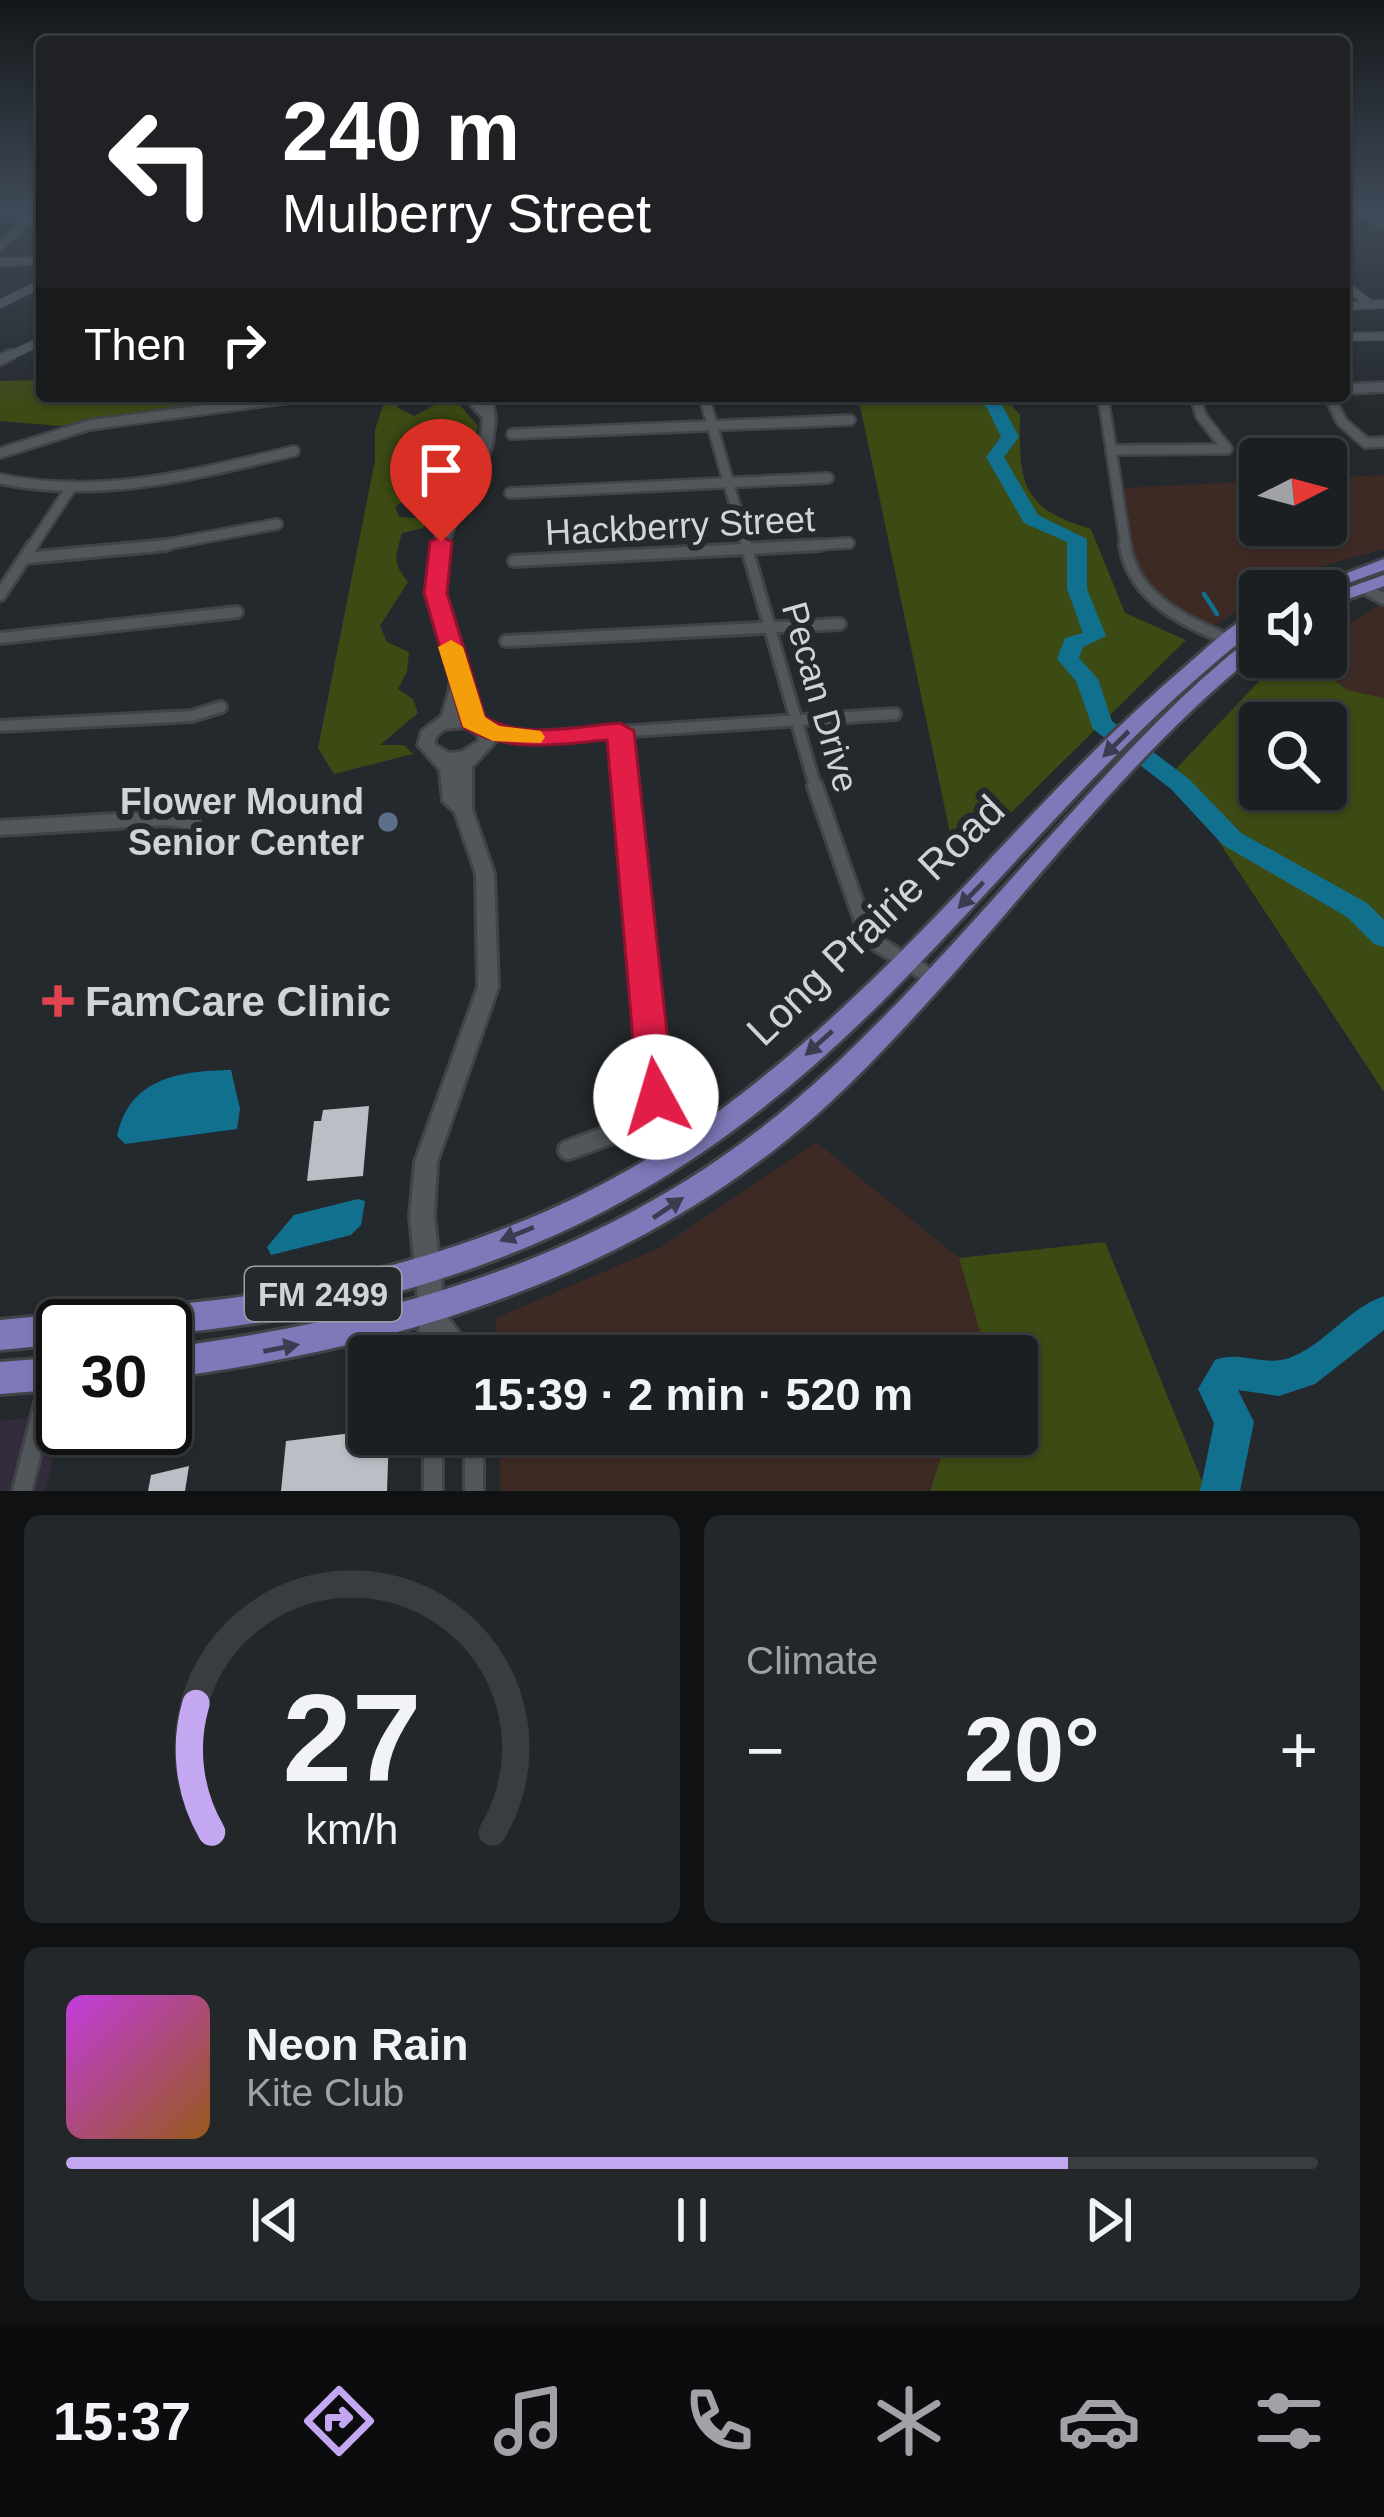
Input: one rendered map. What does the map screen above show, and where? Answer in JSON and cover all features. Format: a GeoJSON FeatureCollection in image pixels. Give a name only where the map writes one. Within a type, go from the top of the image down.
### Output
{"type":"FeatureCollection","features":[{"type":"Feature","properties":{"kind":"main road"},"geometry":{"type":"LineString","coordinates":[[1347,578],[1384,565]]}},
{"type":"Feature","properties":{"kind":"main road"},"geometry":{"type":"LineString","coordinates":[[1347,593],[1384,580]]}},
{"type":"Feature","properties":{"kind":"main road","name":"Long Prairie Road"},"geometry":{"type":"LineString","coordinates":[[192,1359],[293,1346],[432,1311],[567,1260],[652,1219],[782,1127],[861,1056],[919,971],[1061,801],[1171,687],[1239,633]]}},
{"type":"Feature","properties":{"kind":"main road","name":"Long Prairie Road"},"geometry":{"type":"LineString","coordinates":[[192,1315],[260,1308],[426,1266],[551,1220],[631,1183],[741,1109],[919,971],[1087,812],[1194,696],[1239,660]]}},
{"type":"Feature","properties":{"kind":"main road"},"geometry":{"type":"LineString","coordinates":[[0,1335],[36,1332]]}},
{"type":"Feature","properties":{"kind":"main road"},"geometry":{"type":"LineString","coordinates":[[0,1378],[36,1375]]}},
{"type":"Feature","properties":{"kind":"street"},"geometry":{"type":"LineString","coordinates":[[0,304],[36,286]]}},
{"type":"Feature","properties":{"kind":"street"},"geometry":{"type":"LineString","coordinates":[[1350,289],[1371,305]]}},
{"type":"Feature","properties":{"kind":"street"},"geometry":{"type":"LineString","coordinates":[[1350,306],[1384,304]]}},
{"type":"Feature","properties":{"kind":"street"},"geometry":{"type":"LineString","coordinates":[[1350,337],[1384,336]]}},
{"type":"Feature","properties":{"kind":"street"},"geometry":{"type":"LineString","coordinates":[[0,359],[36,344]]}},
{"type":"Feature","properties":{"kind":"street"},"geometry":{"type":"LineString","coordinates":[[15,353],[36,355]]}},
{"type":"Feature","properties":{"kind":"street"},"geometry":{"type":"LineString","coordinates":[[1350,389],[1384,387]]}},
{"type":"Feature","properties":{"kind":"street"},"geometry":{"type":"LineString","coordinates":[[0,453],[115,421],[259,402]]}},
{"type":"Feature","properties":{"kind":"street"},"geometry":{"type":"LineString","coordinates":[[428,1335],[432,1311],[422,1217],[429,1150],[472,1042],[488,987],[485,874],[464,808],[464,767],[488,736],[468,714],[467,692],[436,593],[436,564],[450,521],[489,444],[485,415],[474,402]]}},
{"type":"Feature","properties":{"kind":"street"},"geometry":{"type":"LineString","coordinates":[[485,415],[490,409],[488,402]]}},
{"type":"Feature","properties":{"kind":"street","name":"Pecan Drive"},"geometry":{"type":"LineString","coordinates":[[706,402],[796,720],[861,921],[868,938],[919,971]]}},
{"type":"Feature","properties":{"kind":"street"},"geometry":{"type":"LineString","coordinates":[[1104,402],[1129,571],[1162,606],[1189,624],[1239,642]]}},
{"type":"Feature","properties":{"kind":"street"},"geometry":{"type":"LineString","coordinates":[[1111,450],[1227,449],[1201,416],[1197,402]]}},
{"type":"Feature","properties":{"kind":"street"},"geometry":{"type":"LineString","coordinates":[[1332,402],[1342,422],[1366,443],[1384,442]]}},
{"type":"Feature","properties":{"kind":"street"},"geometry":{"type":"LineString","coordinates":[[512,434],[850,419]]}},
{"type":"Feature","properties":{"kind":"street"},"geometry":{"type":"LineString","coordinates":[[0,479],[72,485],[157,481],[294,451]]}},
{"type":"Feature","properties":{"kind":"street"},"geometry":{"type":"LineString","coordinates":[[510,493],[828,478]]}},
{"type":"Feature","properties":{"kind":"street"},"geometry":{"type":"LineString","coordinates":[[0,595],[72,485]]}},
{"type":"Feature","properties":{"kind":"street"},"geometry":{"type":"LineString","coordinates":[[26,558],[154,547],[277,524]]}},
{"type":"Feature","properties":{"kind":"street","name":"Hackberry Street"},"geometry":{"type":"LineString","coordinates":[[514,561],[848,543]]}},
{"type":"Feature","properties":{"kind":"street"},"geometry":{"type":"LineString","coordinates":[[1362,586],[1384,598]]}},
{"type":"Feature","properties":{"kind":"street"},"geometry":{"type":"LineString","coordinates":[[0,638],[237,612]]}},
{"type":"Feature","properties":{"kind":"street"},"geometry":{"type":"LineString","coordinates":[[506,641],[840,624]]}},
{"type":"Feature","properties":{"kind":"street"},"geometry":{"type":"LineString","coordinates":[[459,678],[450,718],[426,740],[448,769],[452,801],[464,808]]}},
{"type":"Feature","properties":{"kind":"street"},"geometry":{"type":"LineString","coordinates":[[0,726],[192,716],[220,707]]}},
{"type":"Feature","properties":{"kind":"street"},"geometry":{"type":"LineString","coordinates":[[434,754],[452,758],[522,738],[895,714]]}},
{"type":"Feature","properties":{"kind":"street"},"geometry":{"type":"LineString","coordinates":[[441,725],[459,722],[522,738]]}},
{"type":"Feature","properties":{"kind":"street"},"geometry":{"type":"LineString","coordinates":[[568,1150],[626,1134],[644,1120],[656,1097],[620,731]]}},
{"type":"Feature","properties":{"kind":"street"},"geometry":{"type":"LineString","coordinates":[[0,828],[167,818],[192,821]]}},
{"type":"Feature","properties":{"kind":"street"},"geometry":{"type":"LineString","coordinates":[[432,1311],[450,1335]]}},
{"type":"Feature","properties":{"kind":"street"},"geometry":{"type":"LineString","coordinates":[[22,1491],[36,1444]]}},
{"type":"Feature","properties":{"kind":"street"},"geometry":{"type":"LineString","coordinates":[[433,1455],[433,1491]]}},
{"type":"Feature","properties":{"kind":"street"},"geometry":{"type":"LineString","coordinates":[[474,1455],[474,1491]]}},
{"type":"Feature","properties":{"kind":"shaded area"},"geometry":{"type":"Polygon","coordinates":[[[1384,475],[1384,549],[1307,570],[1239,570],[1239,610],[1213,626],[1190,619],[1145,582],[1133,562],[1122,488],[1239,482],[1239,546],[1347,546],[1347,477],[1384,475]]]}},
{"type":"Feature","properties":{"kind":"shaded area"},"geometry":{"type":"Polygon","coordinates":[[[1384,603],[1384,698],[1347,690],[1331,678],[1347,678],[1347,625],[1384,603]]]}},
{"type":"Feature","properties":{"kind":"shaded area"},"geometry":{"type":"Polygon","coordinates":[[[816,1142],[959,1258],[981,1335],[496,1335],[496,1318],[661,1247],[816,1142]]]}},
{"type":"Feature","properties":{"kind":"shaded area"},"geometry":{"type":"Polygon","coordinates":[[[36,1417],[36,1455],[54,1455],[46,1491],[0,1491],[0,1421],[36,1417]]]}},
{"type":"Feature","properties":{"kind":"shaded area"},"geometry":{"type":"Polygon","coordinates":[[[499,1455],[942,1455],[930,1491],[500,1491],[499,1455]]]}},
{"type":"Feature","properties":{"kind":"green space"},"geometry":{"type":"Polygon","coordinates":[[[36,380],[36,402],[234,402],[60,426],[0,421],[0,381],[36,380]]]}},
{"type":"Feature","properties":{"kind":"green space"},"geometry":{"type":"Polygon","coordinates":[[[384,402],[397,402],[398,408],[414,416],[441,402],[457,402],[478,426],[474,442],[410,459],[404,475],[439,496],[407,499],[395,507],[399,517],[429,519],[423,528],[402,533],[396,558],[408,582],[380,626],[387,642],[409,652],[407,672],[398,689],[413,699],[418,713],[380,745],[404,745],[413,754],[334,774],[318,748],[375,460],[375,430],[384,402]]]}},
{"type":"Feature","properties":{"kind":"green space"},"geometry":{"type":"Polygon","coordinates":[[[859,402],[1009,402],[1020,415],[1021,459],[1028,490],[1050,512],[1091,529],[1125,613],[1186,640],[957,866],[859,402]]]}},
{"type":"Feature","properties":{"kind":"green space"},"geometry":{"type":"Polygon","coordinates":[[[1262,678],[1331,678],[1347,690],[1384,698],[1384,1092],[1173,772],[1239,702],[1239,810],[1347,810],[1347,702],[1239,702],[1262,678]]]}},
{"type":"Feature","properties":{"kind":"green space"},"geometry":{"type":"Polygon","coordinates":[[[1105,1242],[1206,1491],[930,1491],[942,1455],[1038,1455],[1038,1335],[981,1335],[959,1258],[1105,1242]]]}},
{"type":"Feature","properties":{"kind":"water"},"geometry":{"type":"Polygon","coordinates":[[[231,1070],[240,1109],[237,1129],[125,1144],[117,1136],[123,1117],[145,1090],[175,1076],[231,1070]]]}},
{"type":"Feature","properties":{"kind":"water"},"geometry":{"type":"Polygon","coordinates":[[[365,1201],[361,1225],[351,1235],[271,1255],[267,1247],[294,1215],[365,1201]]]}},
{"type":"Feature","properties":{"kind":"building"},"geometry":{"type":"Polygon","coordinates":[[[369,1106],[363,1176],[307,1181],[314,1121],[321,1121],[323,1110],[369,1106]]]}},
{"type":"Feature","properties":{"kind":"building"},"geometry":{"type":"Polygon","coordinates":[[[348,1434],[348,1455],[388,1455],[387,1491],[281,1491],[286,1441],[348,1434]]]}},
{"type":"Feature","properties":{"kind":"building"},"geometry":{"type":"Polygon","coordinates":[[[189,1466],[185,1491],[148,1491],[151,1475],[189,1466]]]}},
{"type":"Feature","properties":{"kind":"waterway"},"geometry":{"type":"LineString","coordinates":[[990,402],[1010,437],[995,457],[1031,519],[1077,539],[1077,589],[1095,636],[1073,643],[1068,659],[1087,679],[1101,724],[1180,784],[1232,839],[1357,910],[1384,937]]}},
{"type":"Feature","properties":{"kind":"waterway"},"geometry":{"type":"LineString","coordinates":[[1204,594],[1217,614]]}},
{"type":"Feature","properties":{"kind":"waterway"},"geometry":{"type":"LineString","coordinates":[[1220,1491],[1234,1422],[1217,1389],[1228,1373],[1279,1378],[1302,1371],[1384,1312]]}},
{"type":"Feature","properties":{"kind":"slow traffic"},"geometry":{"type":"LineString","coordinates":[[451,647],[473,722],[493,733],[531,737]]}},
{"type":"Feature","properties":{"kind":"place","name":"Flower Mound Senior Center"},"geometry":{"type":"Point","coordinates":[388,822]}},
{"type":"Feature","properties":{"kind":"place","name":"FamCare Clinic"},"geometry":{"type":"Point","coordinates":[58,1001]}},
{"type":"Feature","properties":{"kind":"route"},"geometry":{"type":"LineString","coordinates":[[441,542],[436,593],[473,722],[493,733],[522,738],[620,731],[656,1097]]}}]}
